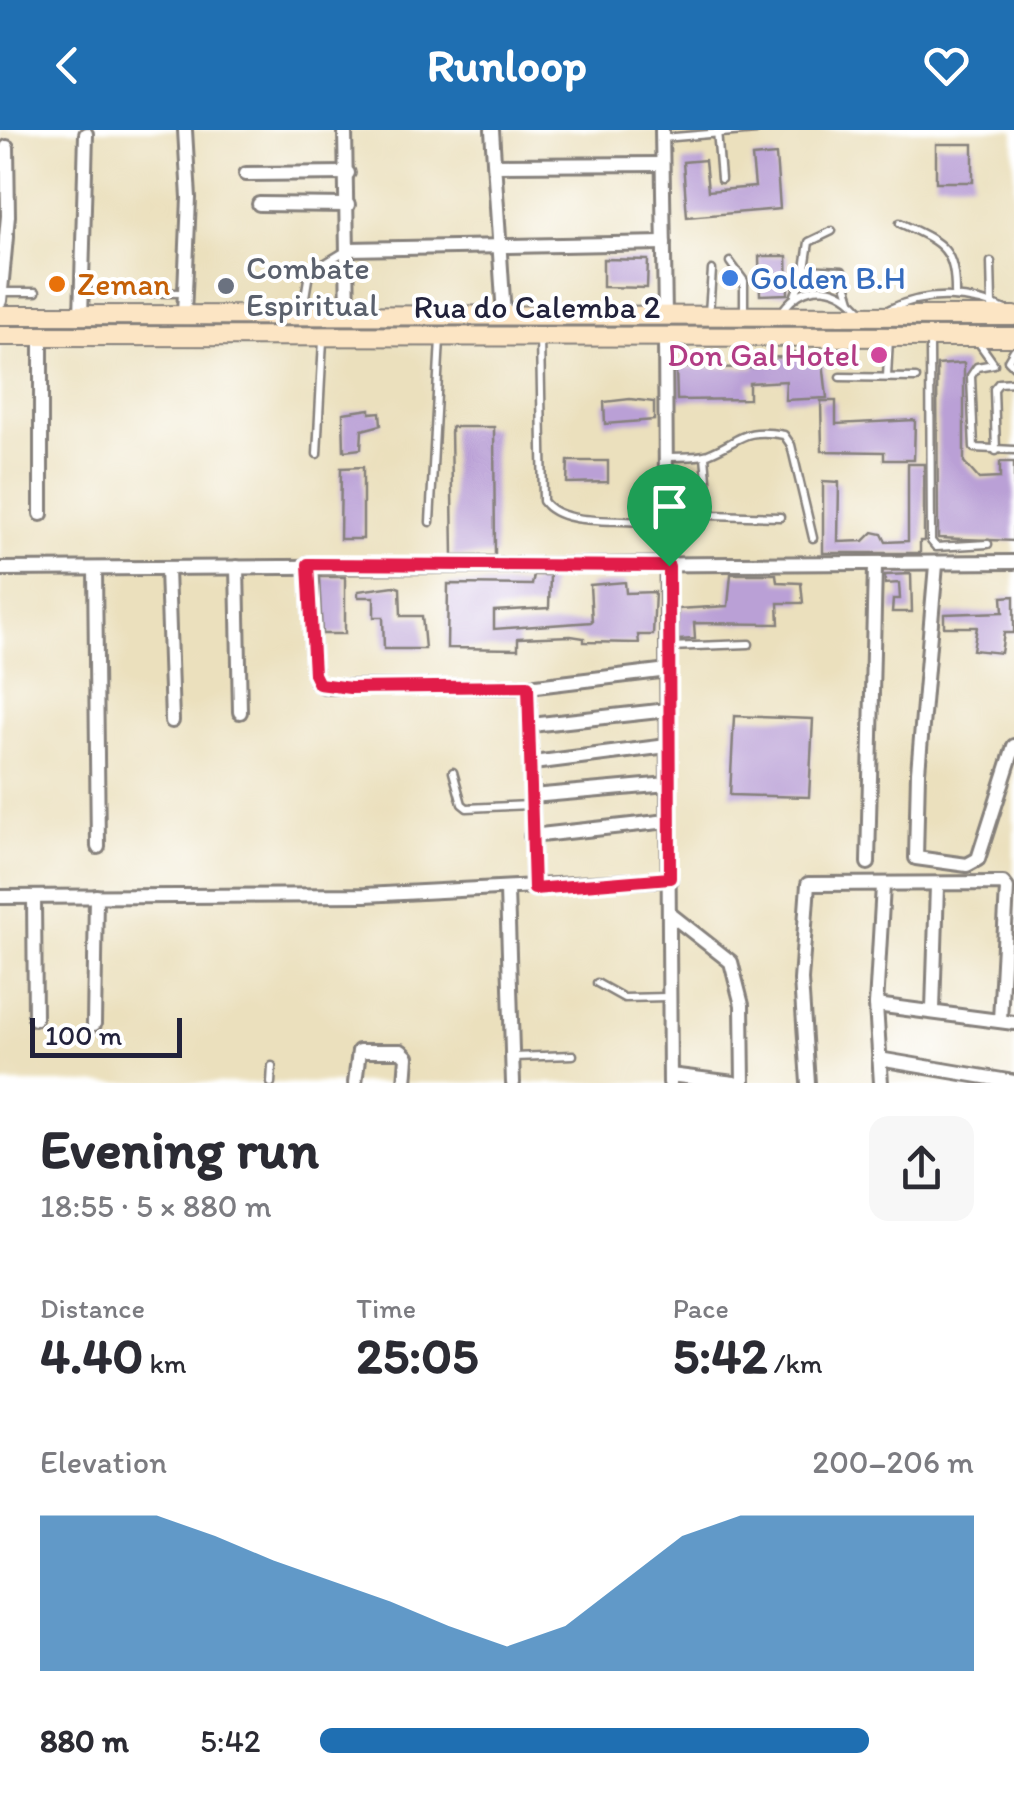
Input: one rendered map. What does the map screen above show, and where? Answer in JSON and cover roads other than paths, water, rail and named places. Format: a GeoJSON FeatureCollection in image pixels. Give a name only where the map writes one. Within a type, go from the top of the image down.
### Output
{"type":"FeatureCollection","features":[{"type":"Feature","properties":{"kind":"main road","name":"Rua do Calemba 2"},"geometry":{"type":"LineString","coordinates":[[0,315],[1014,315]]}},
{"type":"Feature","properties":{"kind":"main road","name":"Rua do Calemba 2"},"geometry":{"type":"LineString","coordinates":[[0,336],[1014,337]]}},
{"type":"Feature","properties":{"kind":"street"},"geometry":{"type":"LineString","coordinates":[[184,315],[189,198],[185,130]]}},
{"type":"Feature","properties":{"kind":"street"},"geometry":{"type":"LineString","coordinates":[[345,130],[348,316]]}},
{"type":"Feature","properties":{"kind":"street"},"geometry":{"type":"LineString","coordinates":[[492,130],[504,316]]}},
{"type":"Feature","properties":{"kind":"street"},"geometry":{"type":"LineString","coordinates":[[81,317],[86,134]]}},
{"type":"Feature","properties":{"kind":"street"},"geometry":{"type":"LineString","coordinates":[[662,134],[665,316]]}},
{"type":"Feature","properties":{"kind":"street"},"geometry":{"type":"LineString","coordinates":[[0,301],[7,146]]}},
{"type":"Feature","properties":{"kind":"street"},"geometry":{"type":"LineString","coordinates":[[495,165],[662,164]]}},
{"type":"Feature","properties":{"kind":"street"},"geometry":{"type":"LineString","coordinates":[[246,174],[348,173]]}},
{"type":"Feature","properties":{"kind":"street"},"geometry":{"type":"LineString","coordinates":[[259,204],[348,205]]}},
{"type":"Feature","properties":{"kind":"street"},"geometry":{"type":"LineString","coordinates":[[349,249],[664,244]]}},
{"type":"Feature","properties":{"kind":"street"},"geometry":{"type":"LineString","coordinates":[[41,514],[42,335]]}},
{"type":"Feature","properties":{"kind":"street"},"geometry":{"type":"LineString","coordinates":[[665,337],[670,1079],[734,1083]]}},
{"type":"Feature","properties":{"kind":"street"},"geometry":{"type":"LineString","coordinates":[[0,570],[308,564],[875,566],[1014,562]]}},
{"type":"Feature","properties":{"kind":"street"},"geometry":{"type":"LineString","coordinates":[[308,564],[314,674],[319,684],[350,688],[528,686],[668,670]]}},
{"type":"Feature","properties":{"kind":"street"},"geometry":{"type":"LineString","coordinates":[[936,565],[918,772],[916,858],[966,865],[978,860],[1014,746]]}},
{"type":"Feature","properties":{"kind":"street"},"geometry":{"type":"LineString","coordinates":[[868,863],[875,566]]}},
{"type":"Feature","properties":{"kind":"street"},"geometry":{"type":"LineString","coordinates":[[236,567],[240,712]]}},
{"type":"Feature","properties":{"kind":"street"},"geometry":{"type":"LineString","coordinates":[[95,569],[98,847]]}},
{"type":"Feature","properties":{"kind":"street"},"geometry":{"type":"LineString","coordinates":[[167,569],[172,721]]}},
{"type":"Feature","properties":{"kind":"street"},"geometry":{"type":"LineString","coordinates":[[528,686],[534,889]]}},
{"type":"Feature","properties":{"kind":"street"},"geometry":{"type":"LineString","coordinates":[[532,725],[668,710]]}},
{"type":"Feature","properties":{"kind":"street"},"geometry":{"type":"LineString","coordinates":[[532,763],[667,746]]}},
{"type":"Feature","properties":{"kind":"street"},"geometry":{"type":"LineString","coordinates":[[532,801],[668,784]]}},
{"type":"Feature","properties":{"kind":"street"},"geometry":{"type":"LineString","coordinates":[[531,836],[668,822]]}},
{"type":"Feature","properties":{"kind":"street"},"geometry":{"type":"LineString","coordinates":[[0,897],[249,898],[534,889],[670,878]]}},
{"type":"Feature","properties":{"kind":"street"},"geometry":{"type":"LineString","coordinates":[[808,1083],[801,1005],[806,888],[816,882],[882,886],[1004,883],[1007,1021],[876,1005]]}},
{"type":"Feature","properties":{"kind":"street"},"geometry":{"type":"LineString","coordinates":[[881,1083],[876,1005],[882,886]]}},
{"type":"Feature","properties":{"kind":"street"},"geometry":{"type":"LineString","coordinates":[[933,1009],[936,886]]}},
{"type":"Feature","properties":{"kind":"street"},"geometry":{"type":"LineString","coordinates":[[508,890],[513,1083]]}},
{"type":"Feature","properties":{"kind":"street"},"geometry":{"type":"LineString","coordinates":[[94,1024],[96,896]]}},
{"type":"Feature","properties":{"kind":"street"},"geometry":{"type":"LineString","coordinates":[[34,897],[36,1019]]}},
{"type":"Feature","properties":{"kind":"street"},"geometry":{"type":"LineString","coordinates":[[670,914],[731,962],[742,1004],[743,1083]]}},
{"type":"Feature","properties":{"kind":"street"},"geometry":{"type":"LineString","coordinates":[[355,1083],[359,1051],[401,1051],[407,1057],[406,1083]]}},
{"type":"Feature","properties":{"kind":"street"},"geometry":{"type":"LineString","coordinates":[[879,1059],[1014,1082]]}},
{"type":"Feature","properties":{"kind":"lane"},"geometry":{"type":"LineString","coordinates":[[662,134],[756,130]]}},
{"type":"Feature","properties":{"kind":"lane"},"geometry":{"type":"LineString","coordinates":[[717,132],[721,179]]}},
{"type":"Feature","properties":{"kind":"lane"},"geometry":{"type":"LineString","coordinates":[[900,222],[939,241],[950,255],[956,297]]}},
{"type":"Feature","properties":{"kind":"lane"},"geometry":{"type":"LineString","coordinates":[[778,318],[795,296],[805,269],[808,242],[832,231]]}},
{"type":"Feature","properties":{"kind":"lane"},"geometry":{"type":"LineString","coordinates":[[302,316],[308,273],[349,249]]}},
{"type":"Feature","properties":{"kind":"lane"},"geometry":{"type":"LineString","coordinates":[[730,262],[744,281],[744,318]]}},
{"type":"Feature","properties":{"kind":"lane"},"geometry":{"type":"LineString","coordinates":[[991,262],[992,304]]}},
{"type":"Feature","properties":{"kind":"lane"},"geometry":{"type":"LineString","coordinates":[[805,269],[840,269],[851,300]]}},
{"type":"Feature","properties":{"kind":"lane"},"geometry":{"type":"LineString","coordinates":[[708,317],[712,270]]}},
{"type":"Feature","properties":{"kind":"lane"},"geometry":{"type":"LineString","coordinates":[[795,296],[825,287],[851,300],[870,318],[904,303],[956,297],[992,304],[1014,315]]}},
{"type":"Feature","properties":{"kind":"lane"},"geometry":{"type":"LineString","coordinates":[[0,292],[36,292]]}},
{"type":"Feature","properties":{"kind":"lane"},"geometry":{"type":"LineString","coordinates":[[82,292],[185,293]]}},
{"type":"Feature","properties":{"kind":"lane"},"geometry":{"type":"LineString","coordinates":[[540,336],[542,501],[550,511],[563,516],[638,522]]}},
{"type":"Feature","properties":{"kind":"lane"},"geometry":{"type":"LineString","coordinates":[[887,376],[889,337]]}},
{"type":"Feature","properties":{"kind":"lane"},"geometry":{"type":"LineString","coordinates":[[970,337],[989,351],[994,364],[977,367],[971,376],[972,444],[978,451],[1014,450]]}},
{"type":"Feature","properties":{"kind":"lane"},"geometry":{"type":"LineString","coordinates":[[430,522],[440,338]]}},
{"type":"Feature","properties":{"kind":"lane"},"geometry":{"type":"LineString","coordinates":[[318,454],[324,339]]}},
{"type":"Feature","properties":{"kind":"lane"},"geometry":{"type":"LineString","coordinates":[[930,339],[931,541],[936,547],[988,544]]}},
{"type":"Feature","properties":{"kind":"lane"},"geometry":{"type":"LineString","coordinates":[[1014,350],[1008,360],[1014,366]]}},
{"type":"Feature","properties":{"kind":"lane"},"geometry":{"type":"LineString","coordinates":[[840,377],[916,378]]}},
{"type":"Feature","properties":{"kind":"lane"},"geometry":{"type":"LineString","coordinates":[[996,451],[994,389],[998,384],[1014,382]]}},
{"type":"Feature","properties":{"kind":"lane"},"geometry":{"type":"LineString","coordinates":[[668,456],[705,456],[733,438],[769,432],[784,435],[792,445],[813,538]]}},
{"type":"Feature","properties":{"kind":"lane"},"geometry":{"type":"LineString","coordinates":[[705,456],[710,515],[780,517]]}},
{"type":"Feature","properties":{"kind":"lane"},"geometry":{"type":"LineString","coordinates":[[668,647],[749,644]]}},
{"type":"Feature","properties":{"kind":"lane"},"geometry":{"type":"LineString","coordinates":[[453,772],[462,804],[468,808],[532,801]]}},
{"type":"Feature","properties":{"kind":"lane"},"geometry":{"type":"LineString","coordinates":[[597,984],[624,998],[669,996]]}},
{"type":"Feature","properties":{"kind":"lane"},"geometry":{"type":"LineString","coordinates":[[512,1057],[574,1054]]}},
{"type":"Feature","properties":{"kind":"lane"},"geometry":{"type":"LineString","coordinates":[[272,1066],[272,1083]]}},
{"type":"Feature","properties":{"kind":"place","name":"Golden B.H"},"geometry":{"type":"Point","coordinates":[730,278]}},
{"type":"Feature","properties":{"kind":"place","name":"Zeman"},"geometry":{"type":"Point","coordinates":[57,284]}},
{"type":"Feature","properties":{"kind":"place","name":"Combate Espiritual"},"geometry":{"type":"Point","coordinates":[226,286]}},
{"type":"Feature","properties":{"kind":"place","name":"Don Gal Hotel"},"geometry":{"type":"Point","coordinates":[879,355]}}]}
